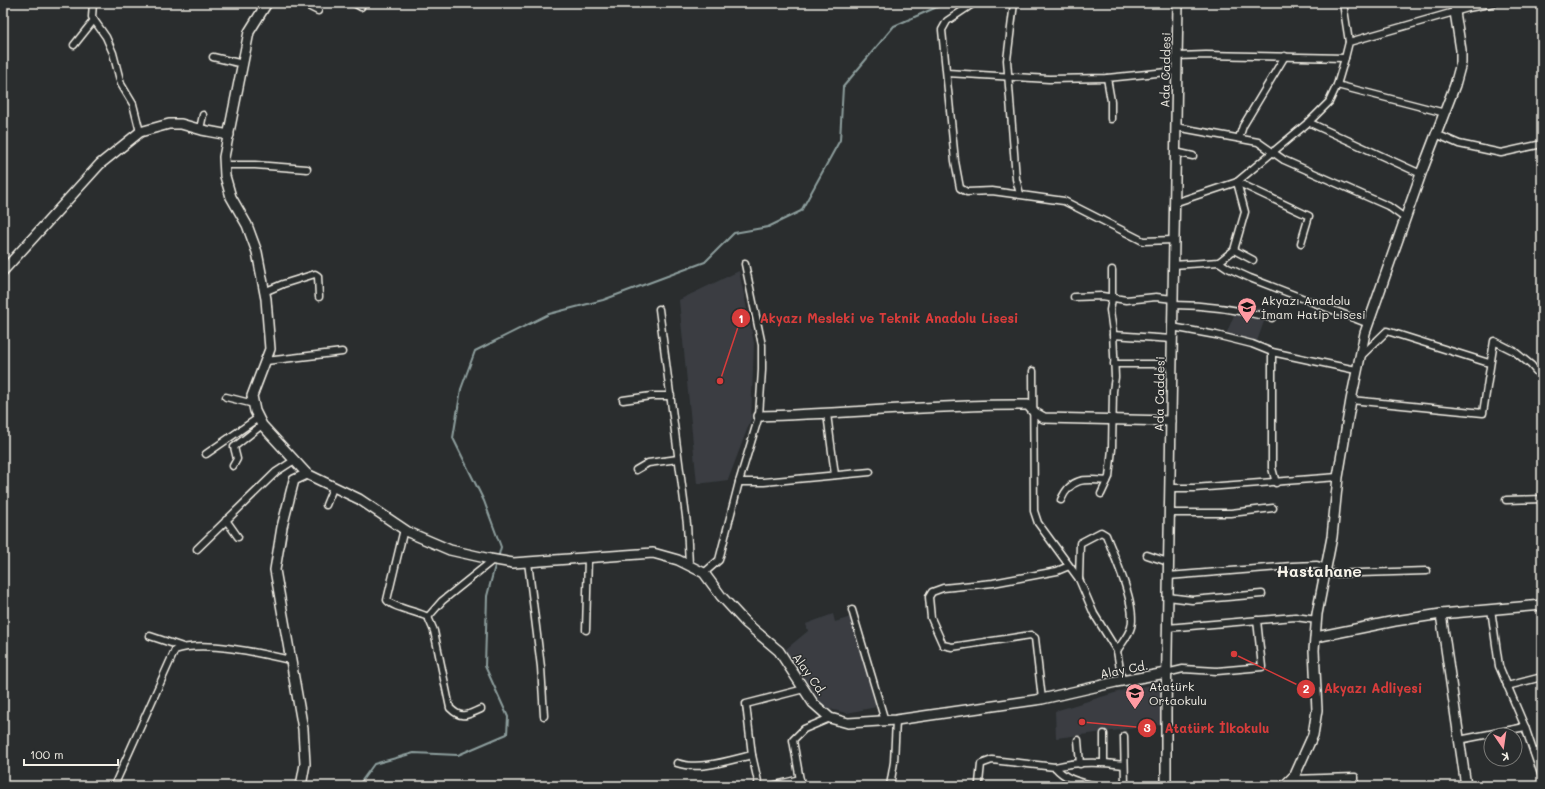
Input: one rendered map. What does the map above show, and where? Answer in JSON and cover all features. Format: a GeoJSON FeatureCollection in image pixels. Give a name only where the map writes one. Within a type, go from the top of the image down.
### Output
{"type":"FeatureCollection","features":[{"type":"Feature","properties":{"kind":"street"},"geometry":{"type":"LineString","coordinates":[[92,3],[94,20],[106,37],[114,53],[121,84],[133,104],[140,132]]}},
{"type":"Feature","properties":{"kind":"street"},"geometry":{"type":"LineString","coordinates":[[260,421],[252,396],[270,349],[264,292],[257,252],[247,226],[231,197],[225,176],[224,157],[249,32],[267,3]]}},
{"type":"Feature","properties":{"kind":"street"},"geometry":{"type":"LineString","coordinates":[[302,3],[318,11]]}},
{"type":"Feature","properties":{"kind":"street"},"geometry":{"type":"LineString","coordinates":[[354,3],[361,7]]}},
{"type":"Feature","properties":{"kind":"street"},"geometry":{"type":"LineString","coordinates":[[974,3],[947,21],[942,30],[955,161],[960,188],[967,192],[992,191],[1064,201],[1143,241],[1174,240]]}},
{"type":"Feature","properties":{"kind":"street"},"geometry":{"type":"LineString","coordinates":[[1014,3],[1007,60],[1016,179],[1020,194]]}},
{"type":"Feature","properties":{"kind":"street","name":"Ada Caddesi"},"geometry":{"type":"LineString","coordinates":[[1166,786],[1166,673],[1178,3]]}},
{"type":"Feature","properties":{"kind":"street"},"geometry":{"type":"LineString","coordinates":[[1174,203],[1237,182],[1308,122],[1329,102],[1337,85],[1349,42],[1343,3]]}},
{"type":"Feature","properties":{"kind":"street"},"geometry":{"type":"LineString","coordinates":[[1349,42],[1454,8],[1494,3]]}},
{"type":"Feature","properties":{"kind":"street"},"geometry":{"type":"LineString","coordinates":[[1284,786],[1292,779],[1313,735],[1317,710],[1314,682],[1317,620],[1326,571],[1338,478],[1356,370],[1369,324],[1421,174],[1445,113],[1461,63],[1461,50],[1454,8]]}},
{"type":"Feature","properties":{"kind":"street"},"geometry":{"type":"LineString","coordinates":[[74,44],[94,20]]}},
{"type":"Feature","properties":{"kind":"street"},"geometry":{"type":"LineString","coordinates":[[213,56],[243,64]]}},
{"type":"Feature","properties":{"kind":"street"},"geometry":{"type":"LineString","coordinates":[[1177,56],[1285,56],[1345,58]]}},
{"type":"Feature","properties":{"kind":"street"},"geometry":{"type":"LineString","coordinates":[[1239,138],[1243,126],[1285,56]]}},
{"type":"Feature","properties":{"kind":"street"},"geometry":{"type":"LineString","coordinates":[[947,73],[1008,77],[1107,78],[1177,71]]}},
{"type":"Feature","properties":{"kind":"street"},"geometry":{"type":"LineString","coordinates":[[1107,78],[1111,101],[1111,118]]}},
{"type":"Feature","properties":{"kind":"street"},"geometry":{"type":"LineString","coordinates":[[1337,85],[1445,113]]}},
{"type":"Feature","properties":{"kind":"street"},"geometry":{"type":"LineString","coordinates":[[200,129],[202,115]]}},
{"type":"Feature","properties":{"kind":"street"},"geometry":{"type":"LineString","coordinates":[[1308,122],[1421,174]]}},
{"type":"Feature","properties":{"kind":"street"},"geometry":{"type":"LineString","coordinates":[[3,272],[100,164],[140,132],[169,124],[181,124],[229,134]]}},
{"type":"Feature","properties":{"kind":"street"},"geometry":{"type":"LineString","coordinates":[[1176,127],[1258,142],[1284,160],[1388,206],[1406,219]]}},
{"type":"Feature","properties":{"kind":"street"},"geometry":{"type":"LineString","coordinates":[[1436,134],[1459,144],[1501,152],[1542,144]]}},
{"type":"Feature","properties":{"kind":"street"},"geometry":{"type":"LineString","coordinates":[[1175,152],[1193,156]]}},
{"type":"Feature","properties":{"kind":"street"},"geometry":{"type":"LineString","coordinates":[[225,165],[261,165],[307,169]]}},
{"type":"Feature","properties":{"kind":"street"},"geometry":{"type":"LineString","coordinates":[[1237,182],[1309,216],[1301,243]]}},
{"type":"Feature","properties":{"kind":"street"},"geometry":{"type":"LineString","coordinates":[[1173,265],[1219,262],[1234,250],[1245,212],[1237,182]]}},
{"type":"Feature","properties":{"kind":"street"},"geometry":{"type":"LineString","coordinates":[[1234,250],[1253,260]]}},
{"type":"Feature","properties":{"kind":"street"},"geometry":{"type":"LineString","coordinates":[[1219,262],[1228,268],[1250,278],[1369,324]]}},
{"type":"Feature","properties":{"kind":"street"},"geometry":{"type":"LineString","coordinates":[[704,573],[719,560],[739,482],[759,416],[762,345],[745,264]]}},
{"type":"Feature","properties":{"kind":"street"},"geometry":{"type":"LineString","coordinates":[[1102,494],[1107,481],[1112,449],[1114,364],[1110,310],[1112,299],[1112,270]]}},
{"type":"Feature","properties":{"kind":"street"},"geometry":{"type":"LineString","coordinates":[[264,292],[283,284],[315,274],[318,276],[319,297]]}},
{"type":"Feature","properties":{"kind":"street"},"geometry":{"type":"LineString","coordinates":[[1074,297],[1102,296],[1112,299],[1126,300],[1156,297],[1173,302],[1210,305],[1243,310],[1272,318]]}},
{"type":"Feature","properties":{"kind":"street"},"geometry":{"type":"LineString","coordinates":[[659,309],[687,524],[689,565]]}},
{"type":"Feature","properties":{"kind":"street"},"geometry":{"type":"LineString","coordinates":[[1172,327],[1216,335],[1252,344],[1272,352],[1356,370]]}},
{"type":"Feature","properties":{"kind":"street"},"geometry":{"type":"LineString","coordinates":[[1359,358],[1387,331],[1489,363]]}},
{"type":"Feature","properties":{"kind":"street"},"geometry":{"type":"LineString","coordinates":[[1113,335],[1172,339]]}},
{"type":"Feature","properties":{"kind":"street"},"geometry":{"type":"LineString","coordinates":[[1351,400],[1483,413],[1489,363],[1494,341],[1514,351],[1531,365],[1542,378]]}},
{"type":"Feature","properties":{"kind":"street"},"geometry":{"type":"LineString","coordinates":[[266,361],[342,352]]}},
{"type":"Feature","properties":{"kind":"street"},"geometry":{"type":"LineString","coordinates":[[1272,352],[1272,468],[1276,483]]}},
{"type":"Feature","properties":{"kind":"street"},"geometry":{"type":"LineString","coordinates":[[1114,364],[1172,364]]}},
{"type":"Feature","properties":{"kind":"street"},"geometry":{"type":"LineString","coordinates":[[1033,371],[1032,410],[1034,511],[1038,523],[1079,579],[1094,614],[1117,651],[1122,681]]}},
{"type":"Feature","properties":{"kind":"street"},"geometry":{"type":"LineString","coordinates":[[623,400],[652,396],[671,396]]}},
{"type":"Feature","properties":{"kind":"street"},"geometry":{"type":"LineString","coordinates":[[226,397],[254,404]]}},
{"type":"Feature","properties":{"kind":"street"},"geometry":{"type":"LineString","coordinates":[[759,416],[995,405],[1028,405],[1032,410],[1044,418],[1171,421]]}},
{"type":"Feature","properties":{"kind":"street"},"geometry":{"type":"LineString","coordinates":[[827,414],[835,475]]}},
{"type":"Feature","properties":{"kind":"street"},"geometry":{"type":"LineString","coordinates":[[206,454],[260,421]]}},
{"type":"Feature","properties":{"kind":"street"},"geometry":{"type":"LineString","coordinates":[[233,466],[237,459],[234,447],[260,421]]}},
{"type":"Feature","properties":{"kind":"street","name":"Alay Cd."},"geometry":{"type":"LineString","coordinates":[[260,421],[293,461],[307,474],[359,499],[404,529],[450,550],[491,560],[513,563],[654,553],[689,565],[704,573],[721,596],[746,623],[779,652],[814,703],[830,718],[848,723],[896,720],[1042,699],[1166,673]]}},
{"type":"Feature","properties":{"kind":"street"},"geometry":{"type":"LineString","coordinates":[[636,470],[648,463],[678,459]]}},
{"type":"Feature","properties":{"kind":"street"},"geometry":{"type":"LineString","coordinates":[[197,549],[276,472],[293,461]]}},
{"type":"Feature","properties":{"kind":"street"},"geometry":{"type":"LineString","coordinates":[[739,482],[764,482],[870,472]]}},
{"type":"Feature","properties":{"kind":"street"},"geometry":{"type":"LineString","coordinates":[[301,786],[305,764],[302,729],[275,570],[282,527],[294,480],[299,476],[307,474]]}},
{"type":"Feature","properties":{"kind":"street"},"geometry":{"type":"LineString","coordinates":[[1170,488],[1194,488],[1338,478]]}},
{"type":"Feature","properties":{"kind":"street"},"geometry":{"type":"LineString","coordinates":[[1061,500],[1070,485],[1078,481],[1107,481]]}},
{"type":"Feature","properties":{"kind":"street"},"geometry":{"type":"LineString","coordinates":[[326,505],[334,488]]}},
{"type":"Feature","properties":{"kind":"street"},"geometry":{"type":"LineString","coordinates":[[1506,500],[1542,499]]}},
{"type":"Feature","properties":{"kind":"street"},"geometry":{"type":"LineString","coordinates":[[1169,513],[1231,513],[1273,508]]}},
{"type":"Feature","properties":{"kind":"street"},"geometry":{"type":"LineString","coordinates":[[226,520],[238,537]]}},
{"type":"Feature","properties":{"kind":"street"},"geometry":{"type":"LineString","coordinates":[[404,529],[387,600],[390,604],[416,611],[428,617],[434,631],[438,657],[450,708],[457,715],[464,716],[481,709]]}},
{"type":"Feature","properties":{"kind":"street"},"geometry":{"type":"LineString","coordinates":[[1079,579],[1080,543],[1101,532],[1106,535],[1122,576],[1131,612],[1131,630],[1117,651]]}},
{"type":"Feature","properties":{"kind":"street"},"geometry":{"type":"LineString","coordinates":[[1147,555],[1168,562]]}},
{"type":"Feature","properties":{"kind":"street"},"geometry":{"type":"LineString","coordinates":[[586,630],[588,557]]}},
{"type":"Feature","properties":{"kind":"street"},"geometry":{"type":"LineString","coordinates":[[428,617],[442,601],[491,560]]}},
{"type":"Feature","properties":{"kind":"street"},"geometry":{"type":"LineString","coordinates":[[528,562],[541,667],[544,716]]}},
{"type":"Feature","properties":{"kind":"street"},"geometry":{"type":"LineString","coordinates":[[1168,576],[1317,565],[1326,571],[1428,571]]}},
{"type":"Feature","properties":{"kind":"street"},"geometry":{"type":"LineString","coordinates":[[1042,699],[1035,638],[1031,636],[952,647],[943,645],[931,618],[929,596],[932,592],[943,588],[993,583],[1057,571],[1069,566]]}},
{"type":"Feature","properties":{"kind":"street"},"geometry":{"type":"LineString","coordinates":[[1168,597],[1192,600],[1262,594]]}},
{"type":"Feature","properties":{"kind":"street"},"geometry":{"type":"LineString","coordinates":[[1316,637],[1394,621],[1440,614],[1542,605]]}},
{"type":"Feature","properties":{"kind":"street"},"geometry":{"type":"LineString","coordinates":[[1491,609],[1499,666],[1525,727],[1542,777]]}},
{"type":"Feature","properties":{"kind":"street"},"geometry":{"type":"LineString","coordinates":[[852,610],[885,721]]}},
{"type":"Feature","properties":{"kind":"street"},"geometry":{"type":"LineString","coordinates":[[1440,614],[1466,786]]}},
{"type":"Feature","properties":{"kind":"street"},"geometry":{"type":"LineString","coordinates":[[1167,628],[1295,617],[1317,620]]}},
{"type":"Feature","properties":{"kind":"street"},"geometry":{"type":"LineString","coordinates":[[1166,673],[1183,669],[1217,671],[1262,667],[1257,620]]}},
{"type":"Feature","properties":{"kind":"street"},"geometry":{"type":"LineString","coordinates":[[150,636],[183,647],[256,652],[290,660]]}},
{"type":"Feature","properties":{"kind":"street"},"geometry":{"type":"LineString","coordinates":[[114,786],[138,730],[158,691],[170,658],[175,650],[183,647]]}},
{"type":"Feature","properties":{"kind":"street"},"geometry":{"type":"LineString","coordinates":[[1507,686],[1542,677]]}},
{"type":"Feature","properties":{"kind":"street"},"geometry":{"type":"LineString","coordinates":[[759,786],[752,755],[746,704],[804,689]]}},
{"type":"Feature","properties":{"kind":"street"},"geometry":{"type":"LineString","coordinates":[[801,786],[793,740],[804,729],[830,718]]}},
{"type":"Feature","properties":{"kind":"street"},"geometry":{"type":"LineString","coordinates":[[890,786],[894,762],[896,720]]}},
{"type":"Feature","properties":{"kind":"street"},"geometry":{"type":"LineString","coordinates":[[1459,740],[1525,727]]}},
{"type":"Feature","properties":{"kind":"street"},"geometry":{"type":"LineString","coordinates":[[1104,734],[1104,762]]}},
{"type":"Feature","properties":{"kind":"street"},"geometry":{"type":"LineString","coordinates":[[1124,736],[1125,786]]}},
{"type":"Feature","properties":{"kind":"street"},"geometry":{"type":"LineString","coordinates":[[1078,740],[1080,764]]}},
{"type":"Feature","properties":{"kind":"street"},"geometry":{"type":"LineString","coordinates":[[1534,753],[1542,750]]}},
{"type":"Feature","properties":{"kind":"street"},"geometry":{"type":"LineString","coordinates":[[677,763],[687,767],[699,766],[752,755]]}},
{"type":"Feature","properties":{"kind":"street"},"geometry":{"type":"LineString","coordinates":[[979,783],[981,764],[992,760],[1056,767],[1104,762],[1124,765]]}},
{"type":"Feature","properties":{"kind":"street"},"geometry":{"type":"LineString","coordinates":[[1056,767],[1061,774],[1076,782],[1096,786]]}},
{"type":"Feature","properties":{"kind":"street"},"geometry":{"type":"LineString","coordinates":[[1292,779],[1355,777],[1355,786]]}},
{"type":"Feature","properties":{"kind":"street"},"geometry":{"type":"LineString","coordinates":[[771,786],[800,779]]}},
{"type":"Feature","properties":{"kind":"shaded area"},"geometry":{"type":"Polygon","coordinates":[[[739,271],[754,343],[751,419],[728,480],[697,484],[679,300],[739,271]]]}},
{"type":"Feature","properties":{"kind":"shaded area","name":"Akyazı Anadolu İmam Hatip Lisesi"},"geometry":{"type":"Polygon","coordinates":[[[1239,303],[1268,310],[1256,344],[1225,337],[1239,303]]]}},
{"type":"Feature","properties":{"kind":"shaded area"},"geometry":{"type":"Polygon","coordinates":[[[833,614],[835,622],[851,617],[876,707],[847,713],[825,708],[785,650],[808,631],[806,624],[833,614]]]}},
{"type":"Feature","properties":{"kind":"shaded area"},"geometry":{"type":"Polygon","coordinates":[[[1156,685],[1161,686],[1163,691],[1161,725],[1056,738],[1055,711],[1131,688],[1156,685]]]}},
{"type":"Feature","properties":{"kind":"waterway"},"geometry":{"type":"LineString","coordinates":[[498,558],[501,547],[484,501],[453,438],[461,389],[475,351],[549,314],[603,300],[705,262],[734,233],[768,227],[801,211],[840,140],[843,87],[894,26],[946,3]]}},
{"type":"Feature","properties":{"kind":"waterway"},"geometry":{"type":"LineString","coordinates":[[358,786],[374,764],[414,753],[458,755],[507,734],[508,717],[485,666],[487,596],[496,562]]}},
{"type":"Feature","properties":{"kind":"place","name":"Akyazı Anadolu İmam Hatip Lisesi"},"geometry":{"type":"Point","coordinates":[1247,324]}},
{"type":"Feature","properties":{"kind":"place","name":"Akyazı Mesleki ve Teknik Anadolu Lisesi"},"geometry":{"type":"Point","coordinates":[720,381]}},
{"type":"Feature","properties":{"kind":"place","name":"Akyazı Adliyesi"},"geometry":{"type":"Point","coordinates":[1234,654]}},
{"type":"Feature","properties":{"kind":"place","name":"Atatürk Ortaokulu"},"geometry":{"type":"Point","coordinates":[1135,710]}},
{"type":"Feature","properties":{"kind":"place","name":"Atatürk İlkokulu"},"geometry":{"type":"Point","coordinates":[1082,722]}},
{"type":"Feature","properties":{"kind":"district","name":"Hastahane"},"geometry":{"type":"Point","coordinates":[1319,570]}}]}
